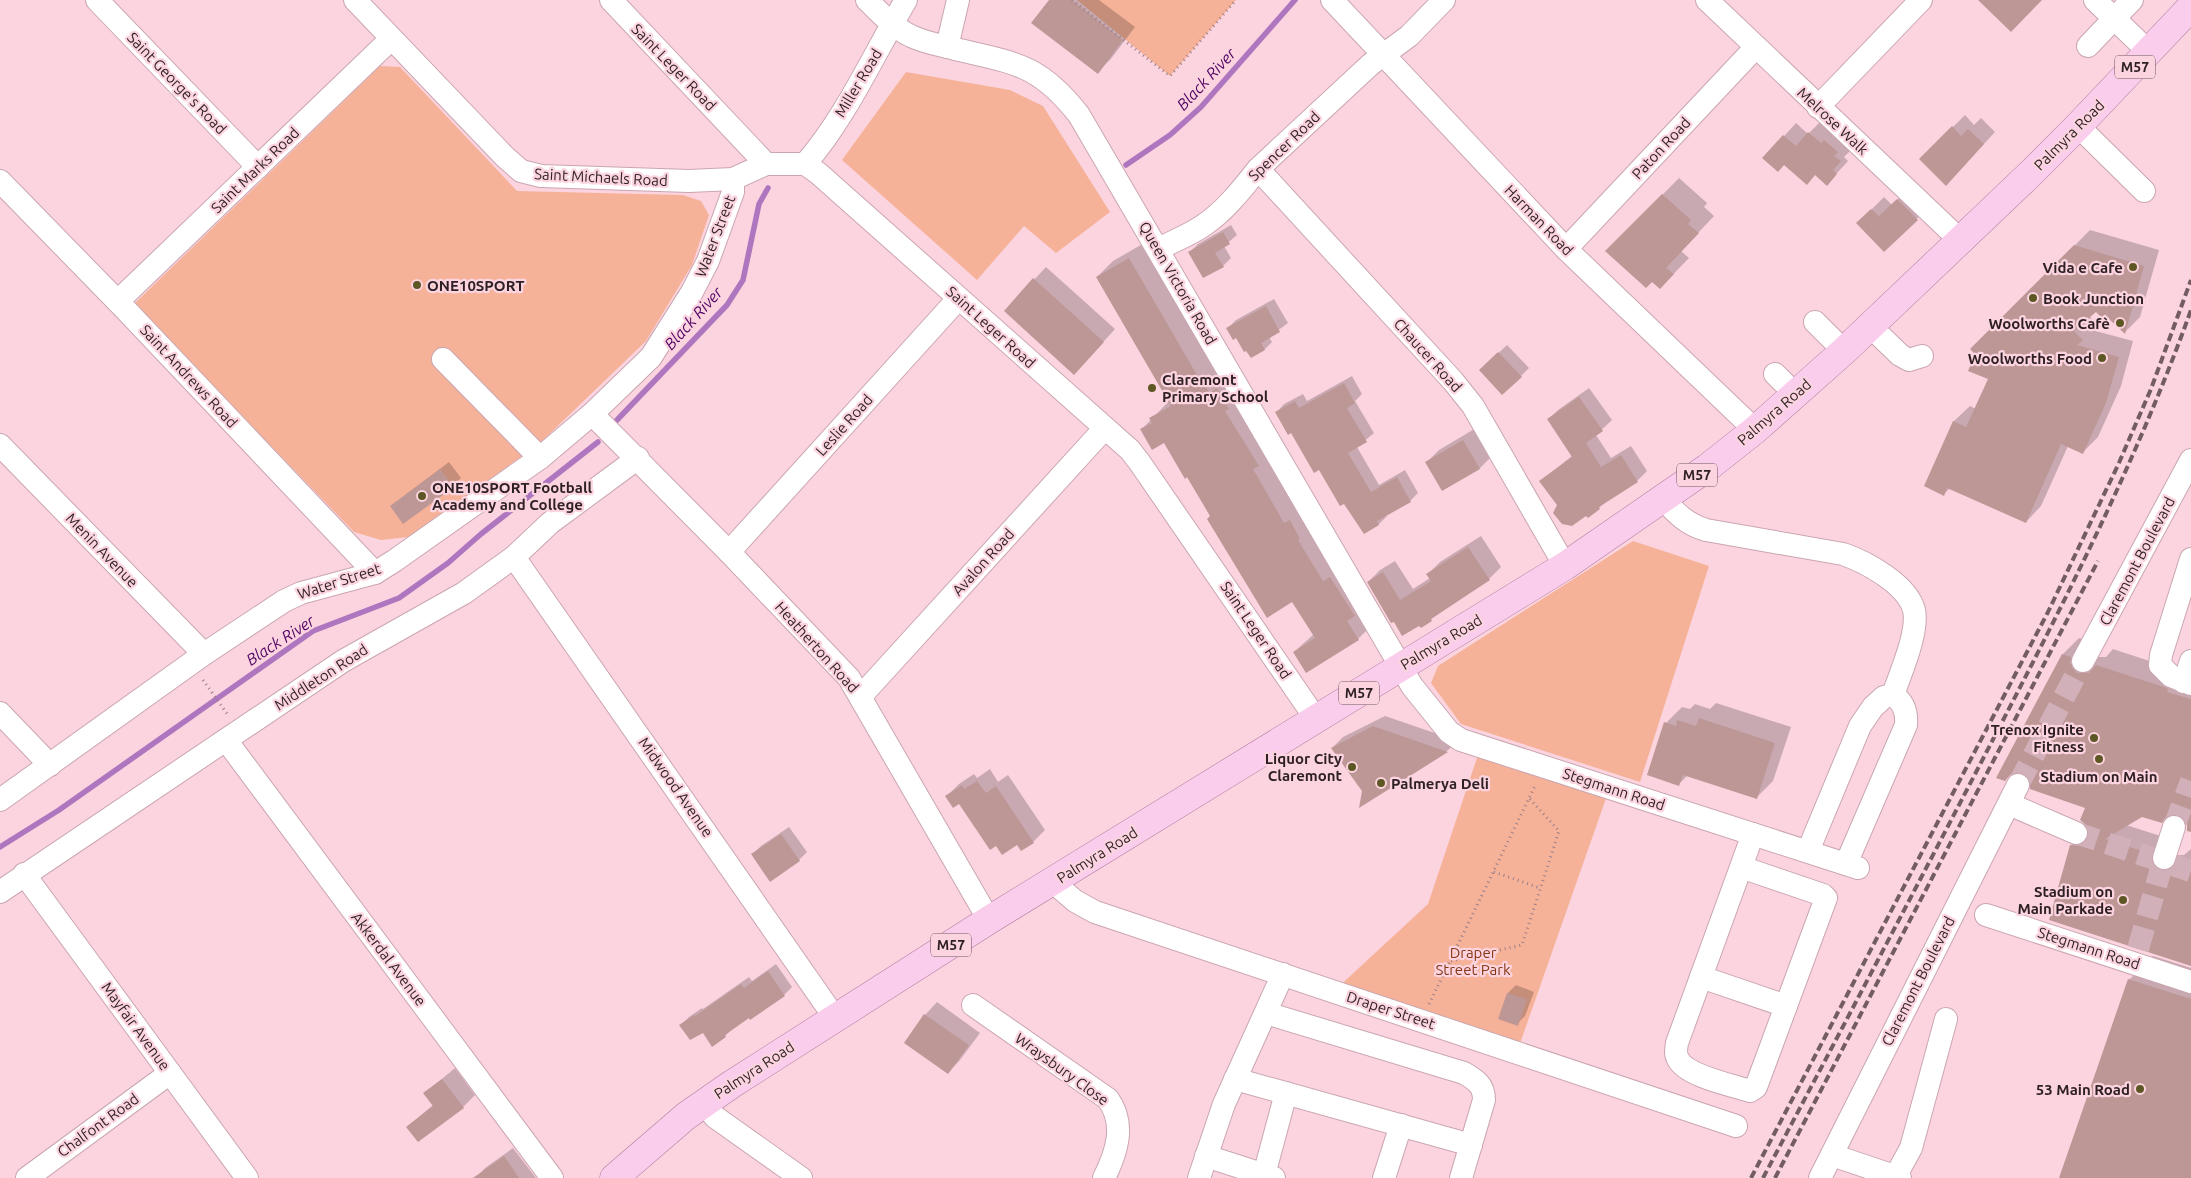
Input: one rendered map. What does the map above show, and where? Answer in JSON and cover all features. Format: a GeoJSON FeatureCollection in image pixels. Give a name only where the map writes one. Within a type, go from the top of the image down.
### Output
{"type":"FeatureCollection","features":[{"type":"Feature","properties":{"kind":"main road","name":"Palmyra Road"},"geometry":{"type":"LineString","coordinates":[[614,1178],[686,1116],[704,1103],[989,920],[1565,566],[1707,468],[1755,430],[1844,351],[2078,126],[2191,7]]}},
{"type":"Feature","properties":{"kind":"street","name":"Saint George's Road"},"geometry":{"type":"LineString","coordinates":[[97,0],[258,167]]}},
{"type":"Feature","properties":{"kind":"street","name":"Saint Michaels Road"},"geometry":{"type":"LineString","coordinates":[[355,0],[504,156],[526,173],[541,176],[688,181],[733,178],[766,164]]}},
{"type":"Feature","properties":{"kind":"street","name":"Saint Leger Road"},"geometry":{"type":"LineString","coordinates":[[610,0],[766,164]]}},
{"type":"Feature","properties":{"kind":"street","name":"Queen Victoria Road"},"geometry":{"type":"LineString","coordinates":[[867,0],[892,23],[911,36],[1024,67],[1050,82],[1062,93],[1079,115],[1401,666]]}},
{"type":"Feature","properties":{"kind":"street","name":"Miller Road"},"geometry":{"type":"LineString","coordinates":[[805,164],[850,98],[906,0]]}},
{"type":"Feature","properties":{"kind":"street"},"geometry":{"type":"LineString","coordinates":[[947,47],[958,0]]}},
{"type":"Feature","properties":{"kind":"street","name":"Harman Road"},"geometry":{"type":"LineString","coordinates":[[1332,0],[1566,250],[1755,430]]}},
{"type":"Feature","properties":{"kind":"street","name":"Spencer Road"},"geometry":{"type":"LineString","coordinates":[[1158,249],[1202,226],[1216,216],[1258,169],[1371,64],[1409,36],[1444,0]]}},
{"type":"Feature","properties":{"kind":"street","name":"Melrose Walk"},"geometry":{"type":"LineString","coordinates":[[1707,0],[1960,240]]}},
{"type":"Feature","properties":{"kind":"street"},"geometry":{"type":"LineString","coordinates":[[1818,107],[1921,0]]}},
{"type":"Feature","properties":{"kind":"street"},"geometry":{"type":"LineString","coordinates":[[2095,0],[2149,52]]}},
{"type":"Feature","properties":{"kind":"street"},"geometry":{"type":"LineString","coordinates":[[2088,46],[2132,0]]}},
{"type":"Feature","properties":{"kind":"street","name":"Saint Marks Road"},"geometry":{"type":"LineString","coordinates":[[118,301],[392,39]]}},
{"type":"Feature","properties":{"kind":"street","name":"Paton Road"},"geometry":{"type":"LineString","coordinates":[[1566,250],[1756,47]]}},
{"type":"Feature","properties":{"kind":"street"},"geometry":{"type":"LineString","coordinates":[[2078,126],[2144,191]]}},
{"type":"Feature","properties":{"kind":"street"},"geometry":{"type":"LineString","coordinates":[[766,164],[805,164]]}},
{"type":"Feature","properties":{"kind":"street","name":"Saint Leger Road"},"geometry":{"type":"LineString","coordinates":[[805,164],[825,179],[1105,428],[1140,462],[1316,719]]}},
{"type":"Feature","properties":{"kind":"street","name":"Chaucer Road"},"geometry":{"type":"LineString","coordinates":[[1258,169],[1453,381],[1472,406],[1565,566]]}},
{"type":"Feature","properties":{"kind":"street","name":"Water Street"},"geometry":{"type":"LineString","coordinates":[[0,800],[204,654],[292,596],[375,572],[394,561],[540,458],[592,414],[651,356],[692,292],[708,261],[733,192],[733,178]]}},
{"type":"Feature","properties":{"kind":"street","name":"Saint Andrews Road"},"geometry":{"type":"LineString","coordinates":[[0,181],[118,301],[375,572]]}},
{"type":"Feature","properties":{"kind":"street","name":"Leslie Road"},"geometry":{"type":"LineString","coordinates":[[729,552],[958,299]]}},
{"type":"Feature","properties":{"kind":"street"},"geometry":{"type":"LineString","coordinates":[[1815,322],[1844,351]]}},
{"type":"Feature","properties":{"kind":"street"},"geometry":{"type":"LineString","coordinates":[[1870,326],[1900,355],[1909,360],[1922,356]]}},
{"type":"Feature","properties":{"kind":"street"},"geometry":{"type":"LineString","coordinates":[[443,359],[540,458]]}},
{"type":"Feature","properties":{"kind":"street"},"geometry":{"type":"LineString","coordinates":[[1775,374],[1796,394]]}},
{"type":"Feature","properties":{"kind":"street","name":"Heatherton Road"},"geometry":{"type":"LineString","coordinates":[[592,414],[638,458],[849,678],[989,920]]}},
{"type":"Feature","properties":{"kind":"street","name":"Avalon Road"},"geometry":{"type":"LineString","coordinates":[[861,696],[1105,428]]}},
{"type":"Feature","properties":{"kind":"street","name":"Menin Avenue"},"geometry":{"type":"LineString","coordinates":[[0,446],[204,654]]}},
{"type":"Feature","properties":{"kind":"street","name":"Middleton Road"},"geometry":{"type":"LineString","coordinates":[[0,892],[24,874],[343,661],[448,603],[514,556],[550,522],[638,458]]}},
{"type":"Feature","properties":{"kind":"street","name":"Claremont Boulevard"},"geometry":{"type":"LineString","coordinates":[[2083,661],[2191,460]]}},
{"type":"Feature","properties":{"kind":"street"},"geometry":{"type":"LineString","coordinates":[[1663,498],[1681,519],[1692,526],[1843,554],[1880,572],[1901,588],[1914,610],[1913,628],[1893,695],[1884,697],[1873,707],[1860,726],[1808,851]]}},
{"type":"Feature","properties":{"kind":"street","name":"Midwood Avenue"},"geometry":{"type":"LineString","coordinates":[[514,556],[835,1018]]}},
{"type":"Feature","properties":{"kind":"street"},"geometry":{"type":"LineString","coordinates":[[2191,559],[2161,655],[2160,665],[2164,670],[2188,683],[2191,661]]}},
{"type":"Feature","properties":{"kind":"street","name":"Stegmann Road"},"geometry":{"type":"LineString","coordinates":[[1401,666],[1429,709],[1448,732],[1461,740],[1852,866],[1906,725],[1904,708],[1901,701],[1893,695]]}},
{"type":"Feature","properties":{"kind":"street"},"geometry":{"type":"LineString","coordinates":[[0,713],[50,765]]}},
{"type":"Feature","properties":{"kind":"street","name":"Akkerdal Avenue"},"geometry":{"type":"LineString","coordinates":[[226,740],[552,1178]]}},
{"type":"Feature","properties":{"kind":"street","name":"Claremont Boulevard"},"geometry":{"type":"LineString","coordinates":[[1820,1178],[2013,795],[2076,833]]}},
{"type":"Feature","properties":{"kind":"street"},"geometry":{"type":"LineString","coordinates":[[2164,858],[2174,827]]}},
{"type":"Feature","properties":{"kind":"street"},"geometry":{"type":"LineString","coordinates":[[1741,867],[1823,895],[1826,898],[1753,1090],[1750,1091],[1694,1073],[1684,1067],[1678,1060],[1676,1052],[1701,977],[1741,867],[1753,834]]}},
{"type":"Feature","properties":{"kind":"street","name":"Mayfair Avenue"},"geometry":{"type":"LineString","coordinates":[[24,874],[247,1178]]}},
{"type":"Feature","properties":{"kind":"street","name":"Draper Street"},"geometry":{"type":"LineString","coordinates":[[1053,882],[1075,901],[1095,912],[1736,1126]]}},
{"type":"Feature","properties":{"kind":"street","name":"Stegmann Road"},"geometry":{"type":"LineString","coordinates":[[1986,915],[2136,956],[2191,982]]}},
{"type":"Feature","properties":{"kind":"street"},"geometry":{"type":"LineString","coordinates":[[1199,1178],[1235,1078],[1283,974]]}},
{"type":"Feature","properties":{"kind":"street"},"geometry":{"type":"LineString","coordinates":[[1701,977],[1786,1006]]}},
{"type":"Feature","properties":{"kind":"street","name":"Wraysbury Close"},"geometry":{"type":"LineString","coordinates":[[973,1005],[1108,1098],[1116,1110],[1118,1120],[1114,1158],[1104,1178]]}},
{"type":"Feature","properties":{"kind":"street"},"geometry":{"type":"LineString","coordinates":[[1266,1013],[1464,1073],[1474,1079],[1484,1091],[1484,1100],[1461,1178]]}},
{"type":"Feature","properties":{"kind":"street"},"geometry":{"type":"LineString","coordinates":[[1832,1155],[1898,1177],[1911,1148],[1946,1019]]}},
{"type":"Feature","properties":{"kind":"street","name":"Chalfont Road"},"geometry":{"type":"LineString","coordinates":[[27,1178],[170,1073]]}},
{"type":"Feature","properties":{"kind":"street"},"geometry":{"type":"LineString","coordinates":[[1235,1078],[1471,1145]]}},
{"type":"Feature","properties":{"kind":"street"},"geometry":{"type":"LineString","coordinates":[[1206,1156],[1269,1176],[1286,1093]]}},
{"type":"Feature","properties":{"kind":"street"},"geometry":{"type":"LineString","coordinates":[[704,1103],[715,1117],[801,1178]]}},
{"type":"Feature","properties":{"kind":"street"},"geometry":{"type":"LineString","coordinates":[[1384,1178],[1401,1125]]}},
{"type":"Feature","properties":{"kind":"path"},"geometry":{"type":"LineString","coordinates":[[1072,0],[1170,76],[1236,0]]}},
{"type":"Feature","properties":{"kind":"path"},"geometry":{"type":"LineString","coordinates":[[205,683],[221,706]]}},
{"type":"Feature","properties":{"kind":"path"},"geometry":{"type":"LineString","coordinates":[[1422,1020],[1545,766]]}},
{"type":"Feature","properties":{"kind":"path"},"geometry":{"type":"LineString","coordinates":[[1450,961],[1522,945],[1559,831],[1530,798]]}},
{"type":"Feature","properties":{"kind":"path"},"geometry":{"type":"LineString","coordinates":[[1494,872],[1540,888]]}},
{"type":"Feature","properties":{"kind":"green space"},"geometry":{"type":"Polygon","coordinates":[[[1077,0],[1236,0],[1170,76],[1077,0]]]}},
{"type":"Feature","properties":{"kind":"green space","name":"ONE10SPORT"},"geometry":{"type":"Polygon","coordinates":[[[380,66],[400,67],[517,191],[683,195],[701,201],[709,215],[692,265],[646,341],[539,444],[408,537],[381,540],[354,532],[134,304],[380,66]]]}},
{"type":"Feature","properties":{"kind":"green space"},"geometry":{"type":"Polygon","coordinates":[[[906,72],[1010,90],[1043,106],[1110,212],[1056,253],[1024,226],[977,280],[842,160],[906,72]]]}},
{"type":"Feature","properties":{"kind":"green space"},"geometry":{"type":"Polygon","coordinates":[[[1633,541],[1709,566],[1640,782],[1461,724],[1431,683],[1438,666],[1633,541]]]}},
{"type":"Feature","properties":{"kind":"green space","name":"Draper Street Park"},"geometry":{"type":"Polygon","coordinates":[[[1481,746],[1610,787],[1517,1052],[1334,991],[1428,904],[1481,746]]]}},
{"type":"Feature","properties":{"kind":"building"},"geometry":{"type":"Polygon","coordinates":[[[1049,0],[1072,0],[1123,40],[1098,74],[1031,23],[1049,0]]]}},
{"type":"Feature","properties":{"kind":"building"},"geometry":{"type":"Polygon","coordinates":[[[1978,0],[2042,0],[2011,32],[1978,0]]]}},
{"type":"Feature","properties":{"kind":"building"},"geometry":{"type":"Polygon","coordinates":[[[1952,126],[1961,136],[1968,129],[1984,144],[1946,186],[1919,159],[1952,126]]]}},
{"type":"Feature","properties":{"kind":"building"},"geometry":{"type":"Polygon","coordinates":[[[1808,132],[1821,143],[1824,140],[1838,152],[1834,156],[1841,161],[1833,170],[1837,174],[1827,186],[1815,175],[1807,185],[1784,165],[1778,172],[1762,158],[1783,135],[1796,146],[1808,132]]]}},
{"type":"Feature","properties":{"kind":"building"},"geometry":{"type":"Polygon","coordinates":[[[1662,194],[1691,220],[1688,224],[1699,233],[1666,268],[1674,274],[1660,289],[1652,282],[1646,288],[1605,251],[1662,194]]]}},
{"type":"Feature","properties":{"kind":"building"},"geometry":{"type":"Polygon","coordinates":[[[1897,199],[1918,220],[1884,252],[1856,223],[1871,209],[1879,216],[1897,199]]]}},
{"type":"Feature","properties":{"kind":"building"},"geometry":{"type":"Polygon","coordinates":[[[1223,232],[1230,244],[1215,253],[1224,267],[1203,278],[1188,252],[1223,232]]]}},
{"type":"Feature","properties":{"kind":"building"},"geometry":{"type":"Polygon","coordinates":[[[2074,245],[2144,266],[2125,334],[2108,318],[2105,321],[2096,312],[2074,331],[2083,340],[2077,345],[2119,357],[2106,403],[2083,454],[2061,444],[2026,523],[1947,488],[1944,496],[1924,486],[1953,421],[1966,427],[1988,379],[1968,371],[1975,354],[1970,349],[2074,245]]]}},
{"type":"Feature","properties":{"kind":"building"},"geometry":{"type":"Polygon","coordinates":[[[1129,258],[1204,387],[1206,386],[1209,393],[1217,388],[1229,409],[1225,411],[1259,466],[1253,469],[1284,523],[1290,520],[1300,539],[1298,540],[1323,581],[1330,577],[1355,616],[1347,621],[1359,640],[1306,673],[1293,652],[1315,638],[1292,602],[1267,618],[1207,519],[1210,516],[1187,477],[1185,479],[1164,443],[1152,450],[1140,429],[1152,423],[1149,418],[1171,406],[1096,277],[1129,258]]]}},
{"type":"Feature","properties":{"kind":"building"},"geometry":{"type":"Polygon","coordinates":[[[1033,278],[1104,342],[1074,375],[1004,311],[1033,278]]]}},
{"type":"Feature","properties":{"kind":"building"},"geometry":{"type":"Polygon","coordinates":[[[1266,306],[1280,332],[1261,343],[1265,350],[1251,358],[1246,351],[1244,352],[1236,338],[1233,340],[1226,328],[1266,306]]]}},
{"type":"Feature","properties":{"kind":"building"},"geometry":{"type":"Polygon","coordinates":[[[1498,352],[1522,377],[1502,395],[1479,370],[1498,352]]]}},
{"type":"Feature","properties":{"kind":"building"},"geometry":{"type":"Polygon","coordinates":[[[1344,383],[1355,403],[1347,408],[1367,442],[1348,453],[1371,492],[1397,477],[1411,502],[1377,521],[1379,525],[1364,534],[1344,504],[1340,506],[1319,470],[1314,473],[1291,433],[1288,435],[1275,412],[1295,401],[1299,408],[1344,383]]]}},
{"type":"Feature","properties":{"kind":"building"},"geometry":{"type":"Polygon","coordinates":[[[1579,397],[1603,431],[1586,443],[1601,467],[1621,455],[1638,482],[1599,507],[1600,509],[1588,518],[1586,516],[1572,526],[1562,524],[1553,513],[1557,505],[1539,481],[1572,457],[1547,419],[1579,397]]]}},
{"type":"Feature","properties":{"kind":"building"},"geometry":{"type":"Polygon","coordinates":[[[1463,440],[1480,469],[1442,491],[1425,462],[1463,440]]]}},
{"type":"Feature","properties":{"kind":"building","name":"ONE10SPORT Football Academy and College"},"geometry":{"type":"Polygon","coordinates":[[[440,469],[454,487],[403,524],[390,506],[440,469]]]}},
{"type":"Feature","properties":{"kind":"building"},"geometry":{"type":"Polygon","coordinates":[[[1468,547],[1490,580],[1431,619],[1432,621],[1421,628],[1419,626],[1402,636],[1394,622],[1391,623],[1367,582],[1383,572],[1400,600],[1431,581],[1426,574],[1468,547]]]}},
{"type":"Feature","properties":{"kind":"building","name":"Stadium on Main"},"geometry":{"type":"Polygon","coordinates":[[[2062,654],[2071,657],[2072,667],[2077,673],[2089,672],[2096,665],[2164,687],[2168,689],[2167,692],[2191,699],[2191,832],[2187,831],[2187,824],[2183,818],[2172,814],[2166,817],[2162,823],[2142,817],[2105,839],[2151,854],[2151,861],[2160,870],[2167,871],[2176,862],[2191,867],[2191,966],[2049,920],[2070,845],[2078,846],[2088,838],[2087,826],[2080,820],[2085,808],[2030,789],[2029,778],[2023,773],[2011,774],[2005,781],[1996,778],[2062,654]]]}},
{"type":"Feature","properties":{"kind":"building"},"geometry":{"type":"Polygon","coordinates":[[[1699,718],[1775,743],[1757,799],[1683,775],[1679,786],[1647,775],[1664,722],[1676,726],[1677,720],[1696,726],[1699,718]]]}},
{"type":"Feature","properties":{"kind":"building","name":"Palmerya Deli"},"geometry":{"type":"Polygon","coordinates":[[[1373,726],[1448,752],[1359,808],[1362,791],[1331,748],[1373,726]]]}},
{"type":"Feature","properties":{"kind":"building"},"geometry":{"type":"Polygon","coordinates":[[[977,781],[986,793],[996,786],[1034,843],[1021,851],[1017,845],[1002,855],[996,846],[990,850],[959,804],[953,808],[945,796],[962,785],[964,789],[977,781]]]}},
{"type":"Feature","properties":{"kind":"building"},"geometry":{"type":"Polygon","coordinates":[[[781,834],[800,861],[770,882],[751,854],[781,834]]]}},
{"type":"Feature","properties":{"kind":"building"},"geometry":{"type":"Polygon","coordinates":[[[768,971],[785,996],[750,1020],[749,1018],[712,1047],[703,1033],[690,1040],[679,1025],[741,984],[744,988],[768,971]]]}},
{"type":"Feature","properties":{"kind":"building","name":"53 Main Road"},"geometry":{"type":"Polygon","coordinates":[[[2128,979],[2191,999],[2191,1178],[2059,1178],[2128,979]]]}},
{"type":"Feature","properties":{"kind":"building"},"geometry":{"type":"Polygon","coordinates":[[[1507,993],[1527,999],[1518,1026],[1498,1019],[1507,993]]]}},
{"type":"Feature","properties":{"kind":"building"},"geometry":{"type":"Polygon","coordinates":[[[924,1014],[969,1045],[948,1074],[904,1043],[924,1014]]]}},
{"type":"Feature","properties":{"kind":"building"},"geometry":{"type":"Polygon","coordinates":[[[442,1079],[464,1108],[418,1142],[406,1127],[433,1106],[423,1093],[442,1079]]]}},
{"type":"Feature","properties":{"kind":"building"},"geometry":{"type":"Polygon","coordinates":[[[504,1156],[519,1178],[473,1178],[504,1156]]]}},
{"type":"Feature","properties":{"kind":"waterway","name":"Black River"},"geometry":{"type":"LineString","coordinates":[[1126,165],[1170,135],[1201,107],[1295,0]]}},
{"type":"Feature","properties":{"kind":"waterway","name":"Black River"},"geometry":{"type":"LineString","coordinates":[[617,420],[727,305],[743,280],[759,204],[768,188]]}},
{"type":"Feature","properties":{"kind":"waterway","name":"Black River"},"geometry":{"type":"LineString","coordinates":[[0,847],[59,810],[313,631],[399,598],[448,563],[481,534],[598,442]]}},
{"type":"Feature","properties":{"kind":"tunnel"},"geometry":{"type":"LineString","coordinates":[[2018,785],[2083,661]]}},
{"type":"Feature","properties":{"kind":"tunnel"},"geometry":{"type":"LineString","coordinates":[[2174,827],[2191,781]]}},
{"type":"Feature","properties":{"kind":"tunnel"},"geometry":{"type":"LineString","coordinates":[[2076,833],[2191,871]]}},
{"type":"Feature","properties":{"kind":"tunnel"},"geometry":{"type":"LineString","coordinates":[[2138,949],[2164,858]]}},
{"type":"Feature","properties":{"kind":"railway"},"geometry":{"type":"LineString","coordinates":[[1751,1178],[2048,612],[2118,465],[2151,389],[2191,280]]}},
{"type":"Feature","properties":{"kind":"railway"},"geometry":{"type":"LineString","coordinates":[[1763,1178],[2070,589],[2122,479],[2170,367],[2191,310]]}},
{"type":"Feature","properties":{"kind":"railway"},"geometry":{"type":"LineString","coordinates":[[1775,1178],[2098,561]]}},
{"type":"Feature","properties":{"kind":"place","name":"Vida e Cafe"},"geometry":{"type":"Point","coordinates":[2133,267]}},
{"type":"Feature","properties":{"kind":"place","name":"ONE10SPORT"},"geometry":{"type":"Point","coordinates":[417,285]}},
{"type":"Feature","properties":{"kind":"place","name":"Book Junction"},"geometry":{"type":"Point","coordinates":[2033,298]}},
{"type":"Feature","properties":{"kind":"place","name":"Woolworths Cafè"},"geometry":{"type":"Point","coordinates":[2120,323]}},
{"type":"Feature","properties":{"kind":"place","name":"Woolworths Food"},"geometry":{"type":"Point","coordinates":[2102,358]}},
{"type":"Feature","properties":{"kind":"place","name":"Claremont Primary School"},"geometry":{"type":"Point","coordinates":[1152,388]}},
{"type":"Feature","properties":{"kind":"place","name":"ONE10SPORT Football Academy and College"},"geometry":{"type":"Point","coordinates":[422,496]}},
{"type":"Feature","properties":{"kind":"place","name":"Trenox Ignite Fitness"},"geometry":{"type":"Point","coordinates":[2094,738]}},
{"type":"Feature","properties":{"kind":"place","name":"Stadium on Main"},"geometry":{"type":"Point","coordinates":[2099,759]}},
{"type":"Feature","properties":{"kind":"place","name":"Liquor City Claremont"},"geometry":{"type":"Point","coordinates":[1352,767]}},
{"type":"Feature","properties":{"kind":"place","name":"Palmerya Deli"},"geometry":{"type":"Point","coordinates":[1381,783]}},
{"type":"Feature","properties":{"kind":"place","name":"Stadium on Main Parkade"},"geometry":{"type":"Point","coordinates":[2123,900]}},
{"type":"Feature","properties":{"kind":"place","name":"53 Main Road"},"geometry":{"type":"Point","coordinates":[2140,1089]}}]}
